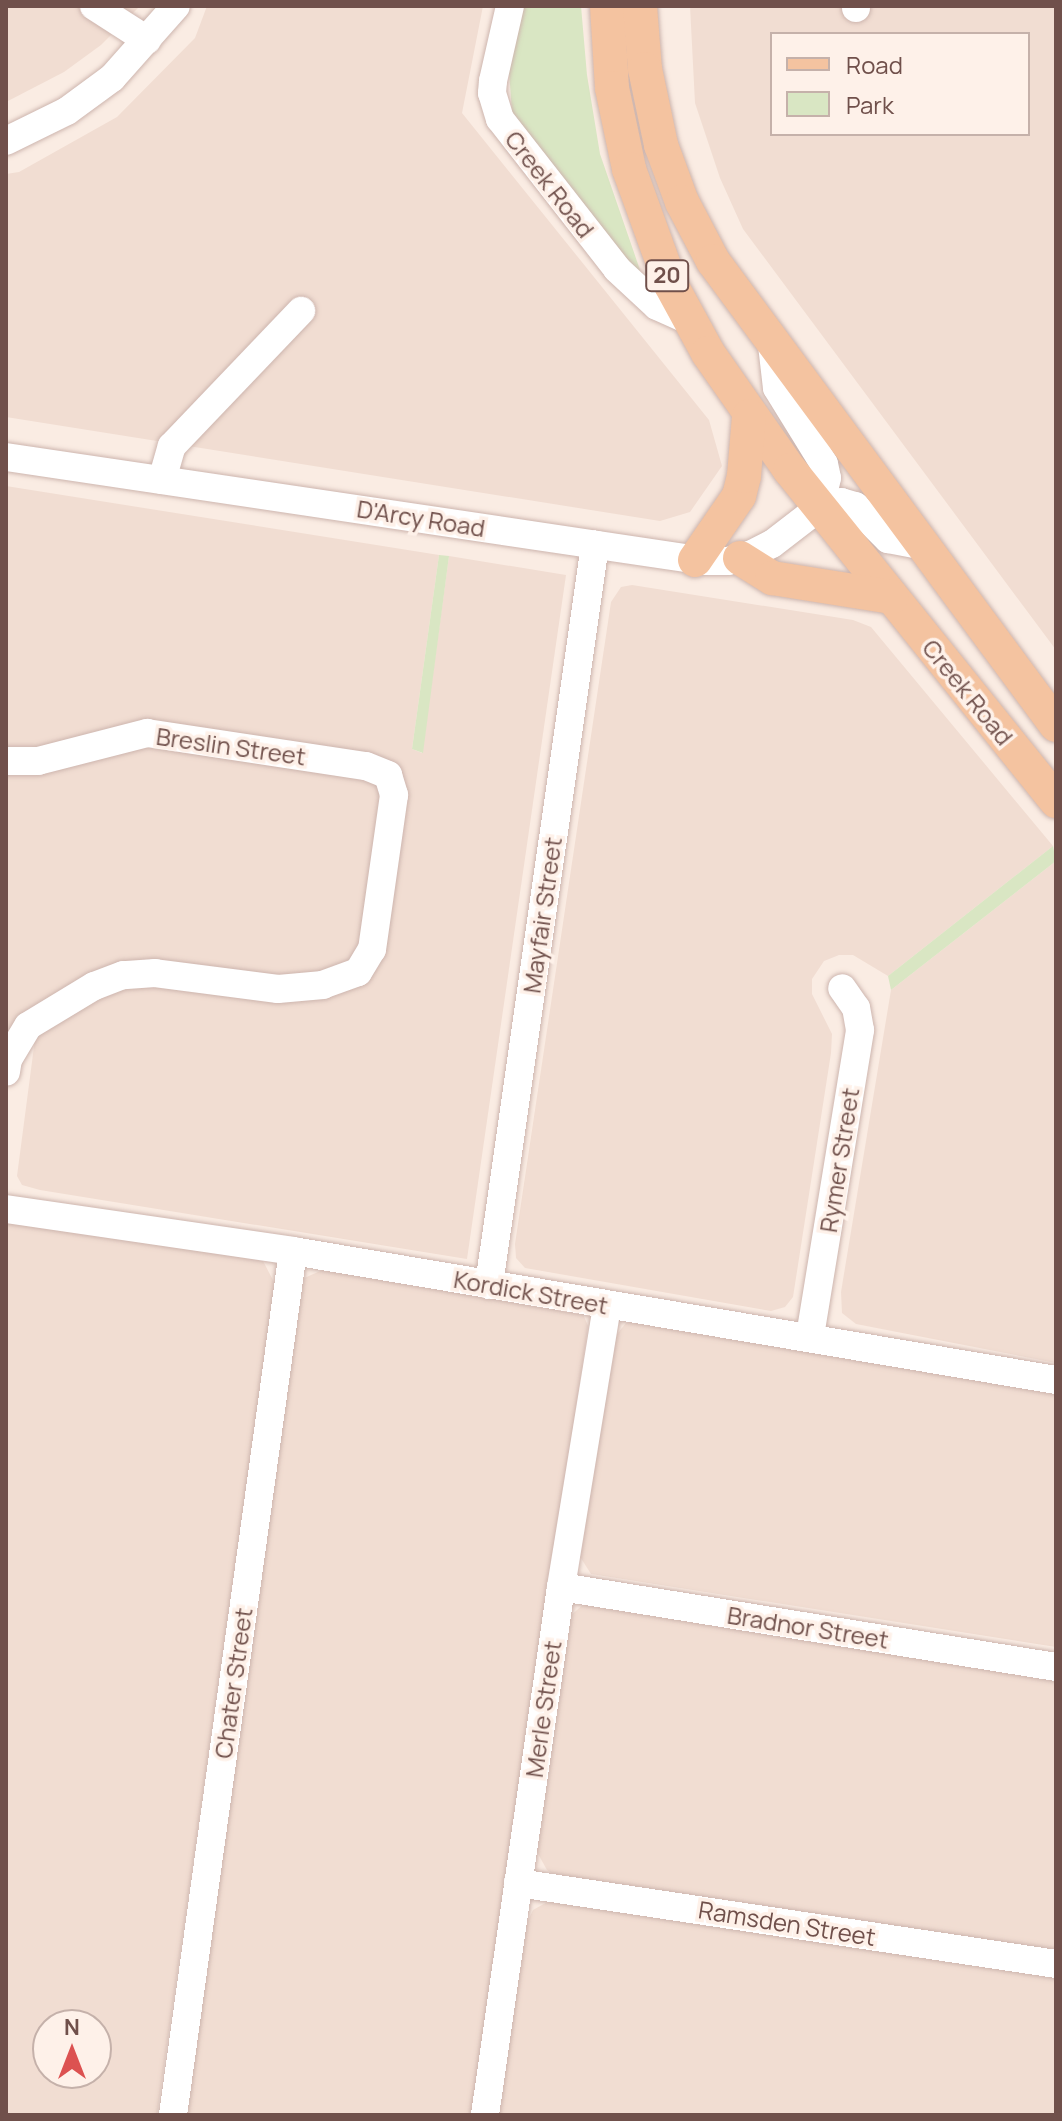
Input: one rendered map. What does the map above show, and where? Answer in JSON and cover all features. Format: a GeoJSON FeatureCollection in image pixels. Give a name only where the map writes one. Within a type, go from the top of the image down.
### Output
{"type":"FeatureCollection","features":[{"type":"Feature","properties":{"kind":"main road","name":"Creek Road"},"geometry":{"type":"LineString","coordinates":[[607,6],[612,88],[629,169],[655,247],[690,321],[749,416],[1056,801]]}},
{"type":"Feature","properties":{"kind":"main road","name":"Creek Road"},"geometry":{"type":"LineString","coordinates":[[640,6],[649,96],[670,173],[713,261],[772,345],[1056,725]]}},
{"type":"Feature","properties":{"kind":"main road"},"geometry":{"type":"LineString","coordinates":[[695,560],[739,496],[744,476],[749,416]]}},
{"type":"Feature","properties":{"kind":"main road"},"geometry":{"type":"LineString","coordinates":[[740,558],[772,578],[892,597]]}},
{"type":"Feature","properties":{"kind":"street"},"geometry":{"type":"LineString","coordinates":[[94,6],[147,40]]}},
{"type":"Feature","properties":{"kind":"street"},"geometry":{"type":"LineString","coordinates":[[6,141],[67,111],[112,78],[176,6]]}},
{"type":"Feature","properties":{"kind":"street","name":"Creek Road"},"geometry":{"type":"LineString","coordinates":[[510,6],[493,81],[492,93],[500,119],[608,258],[638,291],[657,306],[690,321]]}},
{"type":"Feature","properties":{"kind":"street"},"geometry":{"type":"LineString","coordinates":[[162,480],[172,446],[301,311]]}},
{"type":"Feature","properties":{"kind":"street","name":"Creek Road"},"geometry":{"type":"LineString","coordinates":[[772,345],[777,388],[824,464],[827,478],[820,507]]}},
{"type":"Feature","properties":{"kind":"street","name":"D'Arcy Road"},"geometry":{"type":"LineString","coordinates":[[6,457],[695,560],[740,558],[772,544],[820,507]]}},
{"type":"Feature","properties":{"kind":"street"},"geometry":{"type":"LineString","coordinates":[[820,507],[848,504],[888,539],[923,546]]}},
{"type":"Feature","properties":{"kind":"street","name":"Mayfair Street"},"geometry":{"type":"LineString","coordinates":[[489,1285],[595,545]]}},
{"type":"Feature","properties":{"kind":"street","name":"Breslin Street"},"geometry":{"type":"LineString","coordinates":[[6,761],[38,761],[147,733],[366,766],[388,775],[394,795],[372,949],[358,972],[323,985],[278,989],[155,973],[123,975],[94,986],[43,1014],[23,1032],[7,1063]]}},
{"type":"Feature","properties":{"kind":"street","name":"Rymer Street"},"geometry":{"type":"LineString","coordinates":[[810,1336],[860,1030],[856,1008],[842,988]]}},
{"type":"Feature","properties":{"kind":"street","name":"Kordick Street"},"geometry":{"type":"LineString","coordinates":[[6,1209],[293,1251],[1056,1380]]}},
{"type":"Feature","properties":{"kind":"street","name":"Chater Street"},"geometry":{"type":"LineString","coordinates":[[173,2115],[293,1251]]}},
{"type":"Feature","properties":{"kind":"street","name":"Merle Street"},"geometry":{"type":"LineString","coordinates":[[485,2115],[561,1587],[607,1305]]}},
{"type":"Feature","properties":{"kind":"street","name":"Bradnor Street"},"geometry":{"type":"LineString","coordinates":[[561,1587],[1056,1667]]}},
{"type":"Feature","properties":{"kind":"street","name":"Ramsden Street"},"geometry":{"type":"LineString","coordinates":[[518,1883],[1056,1964]]}},
{"type":"Feature","properties":{"kind":"shaded area"},"geometry":{"type":"Polygon","coordinates":[[[6,6],[140,6],[101,45],[64,72],[6,102],[6,6]]]}},
{"type":"Feature","properties":{"kind":"shaded area"},"geometry":{"type":"Polygon","coordinates":[[[207,6],[483,6],[462,113],[709,420],[722,466],[690,512],[660,521],[6,417],[6,174],[19,172],[117,117],[195,38],[207,6]]]}},
{"type":"Feature","properties":{"kind":"shaded area"},"geometry":{"type":"Polygon","coordinates":[[[690,6],[1056,6],[1056,650],[743,229],[720,178],[695,103],[690,6]]]}},
{"type":"Feature","properties":{"kind":"shaded area"},"geometry":{"type":"Polygon","coordinates":[[[6,486],[439,555],[412,749],[422,753],[449,556],[566,575],[467,1259],[22,1185],[17,1176],[35,1039],[6,1034],[6,486]]]}},
{"type":"Feature","properties":{"kind":"shaded area"},"geometry":{"type":"Polygon","coordinates":[[[632,585],[853,620],[871,627],[1053,846],[888,976],[853,955],[839,955],[824,961],[812,979],[812,994],[832,1034],[831,1053],[793,1297],[785,1307],[771,1311],[525,1268],[516,1258],[515,1244],[611,602],[621,587],[632,585]]]}},
{"type":"Feature","properties":{"kind":"shaded area"},"geometry":{"type":"Polygon","coordinates":[[[1056,861],[1056,1363],[856,1324],[842,1313],[841,1292],[891,990],[1056,861]]]}},
{"type":"Feature","properties":{"kind":"shaded area"},"geometry":{"type":"Polygon","coordinates":[[[6,1219],[263,1261],[275,1284],[157,2115],[6,2115],[6,1219]]]}},
{"type":"Feature","properties":{"kind":"shaded area"},"geometry":{"type":"Polygon","coordinates":[[[327,1268],[583,1314],[588,1326],[473,2115],[184,2115],[302,1279],[327,1268]]]}},
{"type":"Feature","properties":{"kind":"shaded area"},"geometry":{"type":"Polygon","coordinates":[[[635,1319],[1056,1387],[1056,1647],[591,1574],[579,1555],[614,1338],[626,1323],[635,1319]]]}},
{"type":"Feature","properties":{"kind":"shaded area"},"geometry":{"type":"Polygon","coordinates":[[[586,1602],[1056,1669],[1056,1953],[556,1876],[547,1870],[537,1852],[568,1618],[586,1602]]]}},
{"type":"Feature","properties":{"kind":"shaded area"},"geometry":{"type":"Polygon","coordinates":[[[551,1900],[1056,1975],[1056,2115],[495,2115],[525,1927],[533,1910],[551,1900]]]}},
{"type":"Feature","properties":{"kind":"green space"},"geometry":{"type":"Polygon","coordinates":[[[523,6],[581,6],[587,75],[600,154],[640,270],[637,272],[512,112],[509,71],[523,6]]]}},
{"type":"Feature","properties":{"kind":"green space"},"geometry":{"type":"Polygon","coordinates":[[[439,555],[449,556],[423,753],[412,749],[439,555]]]}},
{"type":"Feature","properties":{"kind":"green space"},"geometry":{"type":"Polygon","coordinates":[[[1053,846],[1056,861],[891,990],[888,976],[1053,846]]]}}]}
